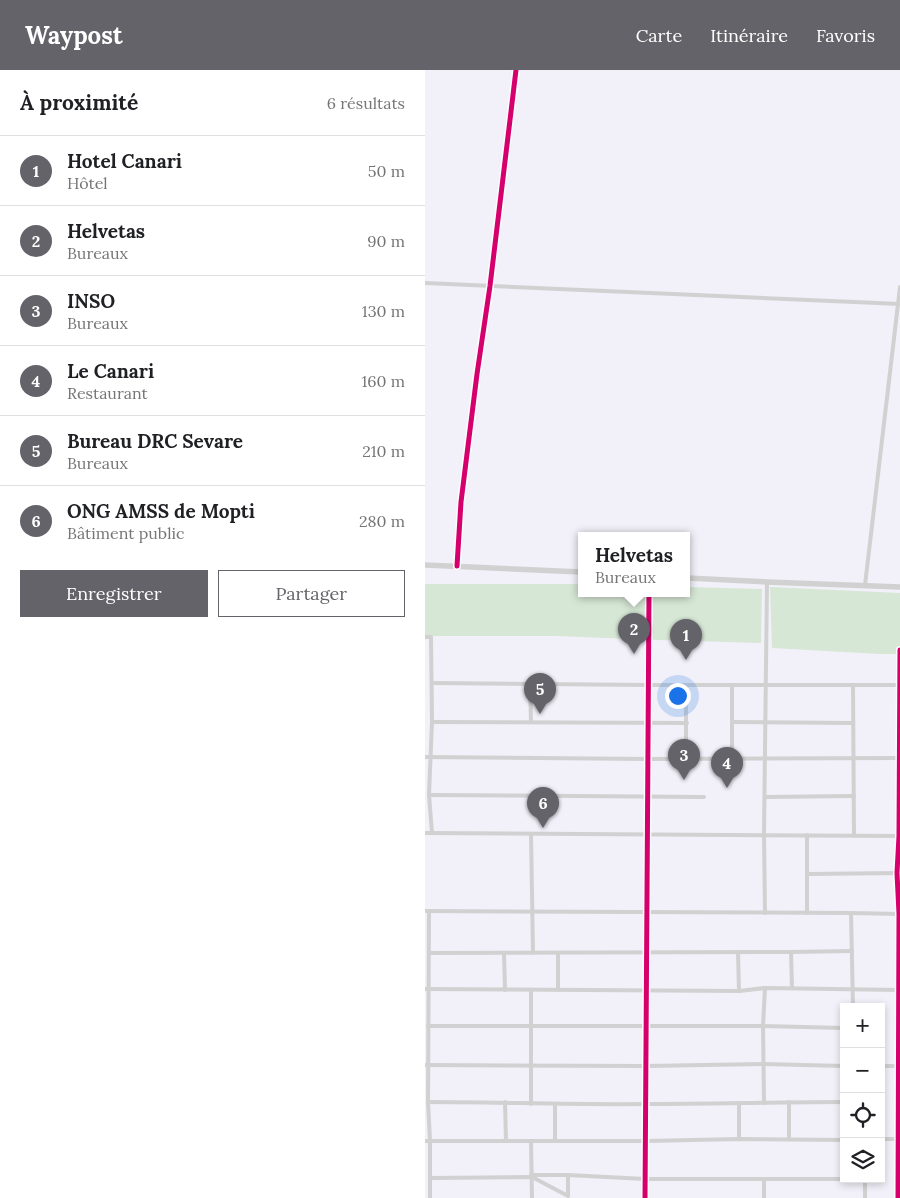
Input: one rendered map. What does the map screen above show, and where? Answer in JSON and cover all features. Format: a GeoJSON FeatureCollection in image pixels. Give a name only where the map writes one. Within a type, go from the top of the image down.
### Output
{"type":"FeatureCollection","features":[{"type":"Feature","properties":{"kind":"main road"},"geometry":{"type":"LineString","coordinates":[[425,565],[578,572]]}},
{"type":"Feature","properties":{"kind":"main road"},"geometry":{"type":"LineString","coordinates":[[690,578],[900,587]]}},
{"type":"Feature","properties":{"kind":"street"},"geometry":{"type":"LineString","coordinates":[[457,566],[461,502],[516,70]]}},
{"type":"Feature","properties":{"kind":"street"},"geometry":{"type":"LineString","coordinates":[[425,283],[899,304]]}},
{"type":"Feature","properties":{"kind":"street"},"geometry":{"type":"LineString","coordinates":[[865,585],[900,287]]}},
{"type":"Feature","properties":{"kind":"street"},"geometry":{"type":"LineString","coordinates":[[765,913],[767,582]]}},
{"type":"Feature","properties":{"kind":"street"},"geometry":{"type":"LineString","coordinates":[[645,1198],[649,597]]}},
{"type":"Feature","properties":{"kind":"street"},"geometry":{"type":"LineString","coordinates":[[425,637],[431,637],[432,722],[429,795],[432,833]]}},
{"type":"Feature","properties":{"kind":"street"},"geometry":{"type":"LineString","coordinates":[[898,1198],[899,650]]}},
{"type":"Feature","properties":{"kind":"street"},"geometry":{"type":"LineString","coordinates":[[432,683],[649,685],[900,684]]}},
{"type":"Feature","properties":{"kind":"street"},"geometry":{"type":"LineString","coordinates":[[530,684],[531,722]]}},
{"type":"Feature","properties":{"kind":"street"},"geometry":{"type":"LineString","coordinates":[[853,684],[854,835]]}},
{"type":"Feature","properties":{"kind":"street"},"geometry":{"type":"LineString","coordinates":[[686,685],[686,758]]}},
{"type":"Feature","properties":{"kind":"street"},"geometry":{"type":"LineString","coordinates":[[732,685],[732,758]]}},
{"type":"Feature","properties":{"kind":"street"},"geometry":{"type":"LineString","coordinates":[[432,722],[687,723]]}},
{"type":"Feature","properties":{"kind":"street"},"geometry":{"type":"LineString","coordinates":[[732,722],[853,723]]}},
{"type":"Feature","properties":{"kind":"street"},"geometry":{"type":"LineString","coordinates":[[425,757],[648,759],[899,758]]}},
{"type":"Feature","properties":{"kind":"street"},"geometry":{"type":"LineString","coordinates":[[429,795],[704,796]]}},
{"type":"Feature","properties":{"kind":"street"},"geometry":{"type":"LineString","coordinates":[[765,798],[854,796]]}},
{"type":"Feature","properties":{"kind":"street"},"geometry":{"type":"LineString","coordinates":[[425,833],[899,836]]}},
{"type":"Feature","properties":{"kind":"street"},"geometry":{"type":"LineString","coordinates":[[531,834],[533,953]]}},
{"type":"Feature","properties":{"kind":"street"},"geometry":{"type":"LineString","coordinates":[[807,835],[807,913]]}},
{"type":"Feature","properties":{"kind":"street"},"geometry":{"type":"LineString","coordinates":[[807,874],[898,873]]}},
{"type":"Feature","properties":{"kind":"street"},"geometry":{"type":"LineString","coordinates":[[430,1198],[426,1064],[429,953],[427,911],[899,914]]}},
{"type":"Feature","properties":{"kind":"street"},"geometry":{"type":"LineString","coordinates":[[851,913],[853,1003]]}},
{"type":"Feature","properties":{"kind":"street"},"geometry":{"type":"LineString","coordinates":[[429,953],[852,951]]}},
{"type":"Feature","properties":{"kind":"street"},"geometry":{"type":"LineString","coordinates":[[738,952],[739,991]]}},
{"type":"Feature","properties":{"kind":"street"},"geometry":{"type":"LineString","coordinates":[[791,952],[792,988]]}},
{"type":"Feature","properties":{"kind":"street"},"geometry":{"type":"LineString","coordinates":[[504,953],[505,990]]}},
{"type":"Feature","properties":{"kind":"street"},"geometry":{"type":"LineString","coordinates":[[557,953],[558,990]]}},
{"type":"Feature","properties":{"kind":"street"},"geometry":{"type":"LineString","coordinates":[[427,989],[739,991],[765,988],[792,988],[899,990]]}},
{"type":"Feature","properties":{"kind":"street"},"geometry":{"type":"LineString","coordinates":[[764,1103],[763,1026],[765,988]]}},
{"type":"Feature","properties":{"kind":"street"},"geometry":{"type":"LineString","coordinates":[[531,990],[531,1104]]}},
{"type":"Feature","properties":{"kind":"street"},"geometry":{"type":"LineString","coordinates":[[428,1026],[763,1026],[840,1028]]}},
{"type":"Feature","properties":{"kind":"street"},"geometry":{"type":"LineString","coordinates":[[426,1064],[531,1066],[763,1064],[840,1066]]}},
{"type":"Feature","properties":{"kind":"street"},"geometry":{"type":"LineString","coordinates":[[885,1066],[899,1066]]}},
{"type":"Feature","properties":{"kind":"street"},"geometry":{"type":"LineString","coordinates":[[428,1102],[531,1104],[840,1102]]}},
{"type":"Feature","properties":{"kind":"street"},"geometry":{"type":"LineString","coordinates":[[505,1102],[506,1141]]}},
{"type":"Feature","properties":{"kind":"street"},"geometry":{"type":"LineString","coordinates":[[789,1102],[789,1139]]}},
{"type":"Feature","properties":{"kind":"street"},"geometry":{"type":"LineString","coordinates":[[739,1103],[739,1139]]}},
{"type":"Feature","properties":{"kind":"street"},"geometry":{"type":"LineString","coordinates":[[555,1104],[555,1141]]}},
{"type":"Feature","properties":{"kind":"street"},"geometry":{"type":"LineString","coordinates":[[885,1139],[899,1139]]}},
{"type":"Feature","properties":{"kind":"street"},"geometry":{"type":"LineString","coordinates":[[427,1141],[840,1140]]}},
{"type":"Feature","properties":{"kind":"street"},"geometry":{"type":"LineString","coordinates":[[531,1141],[532,1198]]}},
{"type":"Feature","properties":{"kind":"street"},"geometry":{"type":"LineString","coordinates":[[430,1178],[568,1175],[645,1178],[840,1179]]}},
{"type":"Feature","properties":{"kind":"street"},"geometry":{"type":"LineString","coordinates":[[568,1175],[568,1197]]}},
{"type":"Feature","properties":{"kind":"street"},"geometry":{"type":"LineString","coordinates":[[532,1176],[568,1197]]}},
{"type":"Feature","properties":{"kind":"street"},"geometry":{"type":"LineString","coordinates":[[764,1179],[764,1198]]}},
{"type":"Feature","properties":{"kind":"street"},"geometry":{"type":"LineString","coordinates":[[865,1183],[865,1198]]}},
{"type":"Feature","properties":{"kind":"green space"},"geometry":{"type":"Polygon","coordinates":[[[425,584],[578,584],[578,597],[690,597],[690,587],[762,589],[761,643],[557,636],[425,636],[425,584]]]}},
{"type":"Feature","properties":{"kind":"green space"},"geometry":{"type":"Polygon","coordinates":[[[770,587],[900,593],[900,654],[772,648],[770,587]]]}},
{"type":"Feature","properties":{"kind":"cycle path"},"geometry":{"type":"LineString","coordinates":[[457,566],[461,502],[516,70]]}},
{"type":"Feature","properties":{"kind":"cycle path"},"geometry":{"type":"LineString","coordinates":[[645,1198],[649,597]]}},
{"type":"Feature","properties":{"kind":"cycle path"},"geometry":{"type":"LineString","coordinates":[[898,1198],[899,914],[897,873],[899,836],[900,650]]}},
{"type":"Feature","properties":{"kind":"place","name":"Helvetas"},"geometry":{"type":"Point","coordinates":[634,654]}},
{"type":"Feature","properties":{"kind":"place","name":"Hotel Canari"},"geometry":{"type":"Point","coordinates":[686,660]}},
{"type":"Feature","properties":{"kind":"place","name":"Bureau DRC Sevare"},"geometry":{"type":"Point","coordinates":[540,714]}},
{"type":"Feature","properties":{"kind":"place","name":"INSO"},"geometry":{"type":"Point","coordinates":[684,780]}},
{"type":"Feature","properties":{"kind":"place","name":"Le Canari"},"geometry":{"type":"Point","coordinates":[727,788]}},
{"type":"Feature","properties":{"kind":"place","name":"ONG AMSS de Mopti"},"geometry":{"type":"Point","coordinates":[543,828]}}]}
